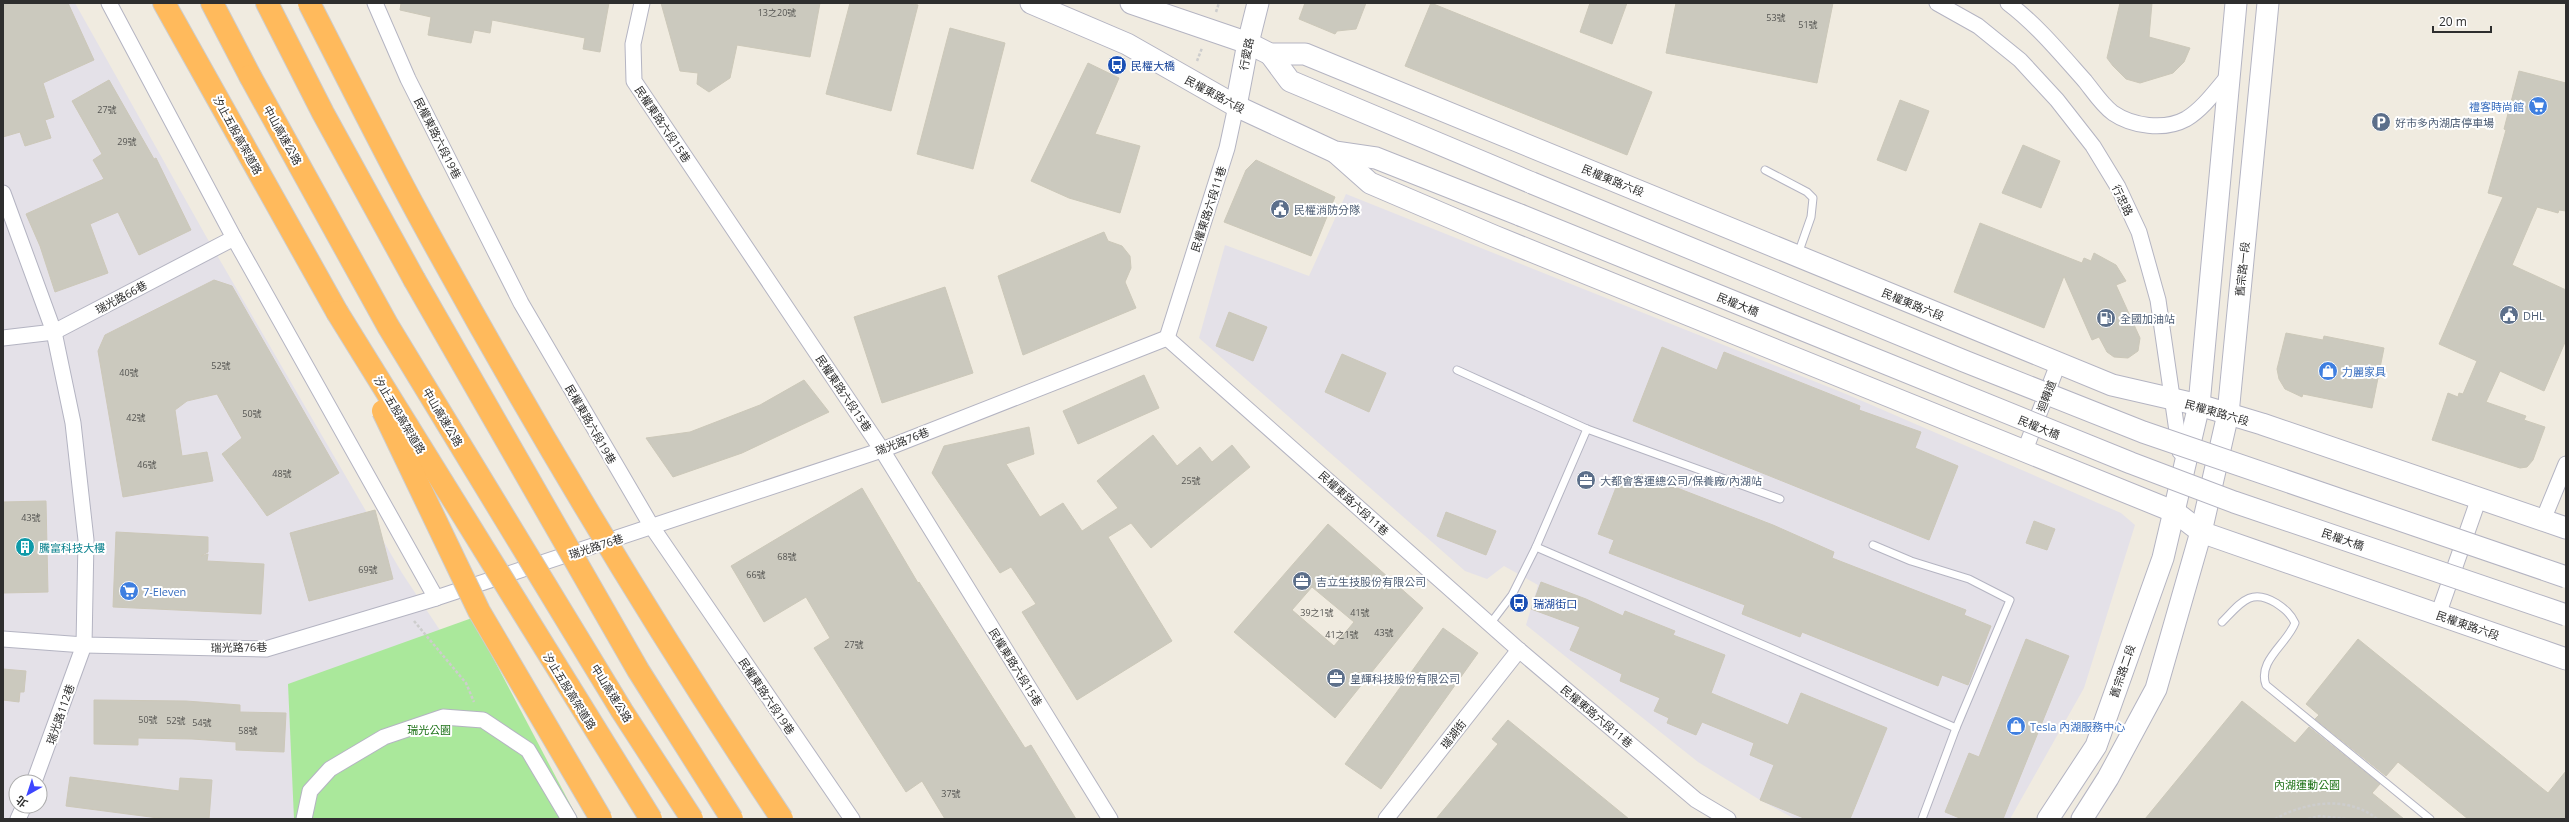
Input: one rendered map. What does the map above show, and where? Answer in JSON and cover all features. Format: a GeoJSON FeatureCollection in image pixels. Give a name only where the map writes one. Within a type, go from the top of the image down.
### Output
{"type":"FeatureCollection","features":[{"type":"Feature","properties":{"kind":"highway","name":"汐止五股高架道路"},"geometry":{"type":"LineString","coordinates":[[164,3],[337,312],[651,819]]}},
{"type":"Feature","properties":{"kind":"highway","name":"中山高速公路"},"geometry":{"type":"LineString","coordinates":[[212,3],[250,76],[400,346],[618,704],[692,819]]}},
{"type":"Feature","properties":{"kind":"highway"},"geometry":{"type":"LineString","coordinates":[[267,3],[323,113],[414,279],[638,670],[732,819]]}},
{"type":"Feature","properties":{"kind":"highway"},"geometry":{"type":"LineString","coordinates":[[309,3],[418,213],[577,494],[701,698],[782,819]]}},
{"type":"Feature","properties":{"kind":"highway"},"geometry":{"type":"LineString","coordinates":[[337,312],[476,604],[601,819]]}},
{"type":"Feature","properties":{"kind":"main road","name":"民權東路六段"},"geometry":{"type":"LineString","coordinates":[[1031,3],[1127,44],[1236,106],[1336,152],[1376,158],[1520,215]]}},
{"type":"Feature","properties":{"kind":"main road","name":"民權東路六段"},"geometry":{"type":"LineString","coordinates":[[1131,3],[1208,31],[1248,43],[1270,54],[1305,54],[2112,385],[2199,405],[2228,414],[2566,528]]}},
{"type":"Feature","properties":{"kind":"main road","name":"行愛路"},"geometry":{"type":"LineString","coordinates":[[1236,106],[1248,43],[1258,3]]}},
{"type":"Feature","properties":{"kind":"main road"},"geometry":{"type":"LineString","coordinates":[[2175,512],[2183,467],[2199,405],[2236,3]]}},
{"type":"Feature","properties":{"kind":"main road","name":"舊宗路一段"},"geometry":{"type":"LineString","coordinates":[[2201,532],[2228,414],[2268,3]]}},
{"type":"Feature","properties":{"kind":"main road","name":"民權東路六段"},"geometry":{"type":"LineString","coordinates":[[1270,54],[1290,81],[1532,183],[1964,361],[2143,432],[2566,578]]}},
{"type":"Feature","properties":{"kind":"main road","name":"民權東路六段"},"geometry":{"type":"LineString","coordinates":[[1336,152],[1370,182],[1494,236],[2175,512],[2201,532],[2566,659]]}},
{"type":"Feature","properties":{"kind":"main road","name":"民權大橋"},"geometry":{"type":"LineString","coordinates":[[1520,215],[2131,463],[2234,502],[2566,615]]}},
{"type":"Feature","properties":{"kind":"main road","name":"舊宗路二段"},"geometry":{"type":"LineString","coordinates":[[2048,819],[2096,746],[2163,558],[2175,512]]}},
{"type":"Feature","properties":{"kind":"main road"},"geometry":{"type":"LineString","coordinates":[[2082,819],[2108,778],[2156,689],[2201,532]]}},
{"type":"Feature","properties":{"kind":"street"},"geometry":{"type":"LineString","coordinates":[[109,3],[234,238],[436,598]]}},
{"type":"Feature","properties":{"kind":"street","name":"民權東路六段19巷"},"geometry":{"type":"LineString","coordinates":[[375,3],[408,79],[521,303],[652,527],[852,819]]}},
{"type":"Feature","properties":{"kind":"street","name":"民權東路六段15巷"},"geometry":{"type":"LineString","coordinates":[[642,3],[633,44],[634,81],[882,450],[1110,819]]}},
{"type":"Feature","properties":{"kind":"street","name":"行忠路"},"geometry":{"type":"LineString","coordinates":[[1938,3],[1978,26],[2020,60],[2057,100],[2093,146],[2118,187],[2139,232],[2158,300],[2183,467]]}},
{"type":"Feature","properties":{"kind":"street"},"geometry":{"type":"LineString","coordinates":[[2008,3],[2031,20],[2112,112],[2130,122],[2148,126],[2167,125],[2185,120],[2204,103],[2230,74]]}},
{"type":"Feature","properties":{"kind":"street","name":"民權東路六段11巷"},"geometry":{"type":"LineString","coordinates":[[1236,106],[1227,148],[1167,338],[1519,650],[1696,800],[1728,819]]}},
{"type":"Feature","properties":{"kind":"street","name":"瑞光路112巷"},"geometry":{"type":"LineString","coordinates":[[3,193],[54,332],[73,422],[86,540],[84,645],[37,774]]}},
{"type":"Feature","properties":{"kind":"street","name":"瑞光路66巷"},"geometry":{"type":"LineString","coordinates":[[3,338],[54,332],[234,238]]}},
{"type":"Feature","properties":{"kind":"street","name":"瑞光路76巷"},"geometry":{"type":"LineString","coordinates":[[3,639],[84,645],[266,649],[436,598],[882,450],[1167,338]]}},
{"type":"Feature","properties":{"kind":"street","name":"迴轉道"},"geometry":{"type":"LineString","coordinates":[[2025,450],[2058,364]]}},
{"type":"Feature","properties":{"kind":"street"},"geometry":{"type":"LineString","coordinates":[[2543,520],[2566,464]]}},
{"type":"Feature","properties":{"kind":"street"},"geometry":{"type":"LineString","coordinates":[[2438,615],[2479,498]]}},
{"type":"Feature","properties":{"kind":"street","name":"瑞湖街"},"geometry":{"type":"LineString","coordinates":[[1386,819],[1519,650]]}},
{"type":"Feature","properties":{"kind":"street"},"geometry":{"type":"LineString","coordinates":[[304,819],[310,791],[330,769],[384,737],[443,718],[483,720],[528,750],[569,819]]}},
{"type":"Feature","properties":{"kind":"lane"},"geometry":{"type":"LineString","coordinates":[[1765,170],[1806,192],[1812,198],[1811,218],[1798,256]]}},
{"type":"Feature","properties":{"kind":"lane"},"geometry":{"type":"LineString","coordinates":[[1457,370],[1587,429],[1780,499]]}},
{"type":"Feature","properties":{"kind":"lane"},"geometry":{"type":"LineString","coordinates":[[1490,624],[1512,595],[1536,547],[1587,429]]}},
{"type":"Feature","properties":{"kind":"lane"},"geometry":{"type":"LineString","coordinates":[[1873,545],[1911,561],[1969,579],[2010,600],[1956,728],[1922,819]]}},
{"type":"Feature","properties":{"kind":"lane"},"geometry":{"type":"LineString","coordinates":[[1536,547],[1956,728]]}},
{"type":"Feature","properties":{"kind":"lane"},"geometry":{"type":"LineString","coordinates":[[2222,622],[2250,597],[2264,596],[2289,612],[2295,623],[2291,633],[2267,663],[2263,675],[2266,685],[2430,819]]}},
{"type":"Feature","properties":{"kind":"path"},"geometry":{"type":"LineString","coordinates":[[1190,81],[1219,3]]}},
{"type":"Feature","properties":{"kind":"path"},"geometry":{"type":"LineString","coordinates":[[402,608],[466,683],[483,720]]}},
{"type":"Feature","properties":{"kind":"path"},"geometry":{"type":"LineString","coordinates":[[2275,819],[2307,805],[2329,803],[2354,807],[2377,819]]}},
{"type":"Feature","properties":{"kind":"path"},"geometry":{"type":"LineString","coordinates":[[2308,819],[2320,816],[2346,819]]}},
{"type":"Feature","properties":{"kind":"shaded area"},"geometry":{"type":"Polygon","coordinates":[[[3,3],[75,3],[207,238],[402,573],[565,819],[3,819],[3,3]]]}},
{"type":"Feature","properties":{"kind":"shaded area"},"geometry":{"type":"Polygon","coordinates":[[[1346,194],[1846,394],[2121,513],[2135,525],[2084,688],[2010,819],[1795,819],[1760,800],[1698,762],[1526,625],[1538,585],[1504,566],[1487,579],[1465,571],[1199,338],[1225,245],[1309,276],[1346,194]]]}},
{"type":"Feature","properties":{"kind":"green space","name":"瑞光公園"},"geometry":{"type":"Polygon","coordinates":[[[472,618],[578,819],[294,819],[288,684],[472,618]]]}},
{"type":"Feature","properties":{"kind":"building"},"geometry":{"type":"Polygon","coordinates":[[[3,3],[68,3],[94,60],[43,83],[54,117],[45,120],[51,138],[25,146],[20,132],[3,137],[3,3]]]}},
{"type":"Feature","properties":{"kind":"building"},"geometry":{"type":"Polygon","coordinates":[[[401,3],[609,3],[600,52],[583,49],[585,38],[492,20],[490,33],[474,30],[471,43],[428,35],[431,17],[400,10],[401,3]]]}},
{"type":"Feature","properties":{"kind":"building"},"geometry":{"type":"Polygon","coordinates":[[[661,3],[820,3],[810,57],[737,45],[730,78],[709,92],[697,84],[698,73],[680,71],[661,3]]]}},
{"type":"Feature","properties":{"kind":"building"},"geometry":{"type":"Polygon","coordinates":[[[850,3],[909,3],[918,5],[891,111],[826,94],[850,3]]]}},
{"type":"Feature","properties":{"kind":"building"},"geometry":{"type":"Polygon","coordinates":[[[1305,3],[1366,3],[1356,29],[1337,31],[1335,34],[1299,19],[1305,3]]]}},
{"type":"Feature","properties":{"kind":"building"},"geometry":{"type":"Polygon","coordinates":[[[1431,3],[1652,92],[1627,155],[1405,66],[1431,3]]]}},
{"type":"Feature","properties":{"kind":"building"},"geometry":{"type":"Polygon","coordinates":[[[1590,3],[1627,3],[1612,44],[1580,32],[1590,3]]]}},
{"type":"Feature","properties":{"kind":"building"},"geometry":{"type":"Polygon","coordinates":[[[1676,3],[1833,3],[1817,83],[1666,53],[1676,3]]]}},
{"type":"Feature","properties":{"kind":"building"},"geometry":{"type":"Polygon","coordinates":[[[2120,3],[2152,3],[2149,37],[2190,48],[2184,62],[2173,73],[2140,83],[2126,79],[2113,66],[2107,58],[2120,3]]]}},
{"type":"Feature","properties":{"kind":"building"},"geometry":{"type":"Polygon","coordinates":[[[950,28],[1005,43],[973,169],[917,154],[950,28]]]}},
{"type":"Feature","properties":{"kind":"building"},"geometry":{"type":"Polygon","coordinates":[[[1088,63],[1119,78],[1095,134],[1140,146],[1120,213],[1069,198],[1031,181],[1088,63]]]}},
{"type":"Feature","properties":{"kind":"building"},"geometry":{"type":"Polygon","coordinates":[[[2519,71],[2566,83],[2566,211],[2559,210],[2558,213],[2537,207],[2512,265],[2566,290],[2566,340],[2544,391],[2500,371],[2486,402],[2526,416],[2524,420],[2545,427],[2533,460],[2527,467],[2520,468],[2432,440],[2448,393],[2458,397],[2459,393],[2463,394],[2477,361],[2439,344],[2503,197],[2488,193],[2506,130],[2504,129],[2519,71]]]}},
{"type":"Feature","properties":{"kind":"building"},"geometry":{"type":"Polygon","coordinates":[[[109,80],[154,159],[156,158],[191,230],[139,255],[118,212],[90,224],[108,273],[55,292],[40,246],[26,214],[104,179],[93,160],[102,154],[72,101],[109,80]]]}},
{"type":"Feature","properties":{"kind":"building"},"geometry":{"type":"Polygon","coordinates":[[[1900,100],[1929,111],[1906,171],[1877,160],[1900,100]]]}},
{"type":"Feature","properties":{"kind":"building"},"geometry":{"type":"Polygon","coordinates":[[[2023,145],[2060,161],[2041,208],[2002,193],[2023,145]]]}},
{"type":"Feature","properties":{"kind":"building","name":"民權消防分隊"},"geometry":{"type":"Polygon","coordinates":[[[1256,160],[1335,197],[1311,256],[1224,222],[1246,170],[1256,160]]]}},
{"type":"Feature","properties":{"kind":"building"},"geometry":{"type":"Polygon","coordinates":[[[1980,223],[2082,263],[2084,258],[2091,261],[2094,253],[2116,265],[2126,281],[2116,285],[2140,338],[2138,351],[2128,358],[2114,357],[2107,352],[2099,337],[2092,340],[2064,276],[2044,328],[1954,292],[1980,223]]]}},
{"type":"Feature","properties":{"kind":"building"},"geometry":{"type":"Polygon","coordinates":[[[1104,232],[1108,241],[1122,246],[1130,256],[1131,268],[1125,282],[1136,308],[1023,355],[998,276],[1104,232]]]}},
{"type":"Feature","properties":{"kind":"building"},"geometry":{"type":"Polygon","coordinates":[[[214,280],[232,286],[339,473],[267,516],[222,454],[242,438],[217,394],[187,401],[175,410],[182,456],[207,452],[213,481],[123,497],[98,351],[105,335],[214,280]]]}},
{"type":"Feature","properties":{"kind":"building"},"geometry":{"type":"Polygon","coordinates":[[[945,287],[973,373],[882,403],[854,317],[945,287]]]}},
{"type":"Feature","properties":{"kind":"building"},"geometry":{"type":"Polygon","coordinates":[[[1229,312],[1267,327],[1253,361],[1216,346],[1229,312]]]}},
{"type":"Feature","properties":{"kind":"building","name":"力麗家具"},"geometry":{"type":"Polygon","coordinates":[[[2286,333],[2323,340],[2324,336],[2384,348],[2372,408],[2303,394],[2302,397],[2285,389],[2279,379],[2277,369],[2286,333]]]}},
{"type":"Feature","properties":{"kind":"building"},"geometry":{"type":"Polygon","coordinates":[[[1662,347],[1717,370],[1724,352],[1860,406],[1859,410],[1921,432],[1915,448],[1958,466],[1929,540],[1633,421],[1662,347]]]}},
{"type":"Feature","properties":{"kind":"building"},"geometry":{"type":"Polygon","coordinates":[[[1342,354],[1386,373],[1369,412],[1325,392],[1342,354]]]}},
{"type":"Feature","properties":{"kind":"building"},"geometry":{"type":"Polygon","coordinates":[[[1144,375],[1159,408],[1078,444],[1063,411],[1144,375]]]}},
{"type":"Feature","properties":{"kind":"building"},"geometry":{"type":"Polygon","coordinates":[[[804,380],[829,412],[742,453],[673,477],[646,438],[690,432],[760,405],[804,380]]]}},
{"type":"Feature","properties":{"kind":"building"},"geometry":{"type":"Polygon","coordinates":[[[1029,427],[1034,454],[1006,464],[1040,517],[1063,503],[1082,531],[1118,508],[1097,481],[1153,435],[1177,466],[1200,447],[1212,462],[1232,445],[1250,467],[1151,548],[1131,523],[1108,537],[1172,641],[1077,700],[1022,612],[1036,604],[1011,567],[1000,573],[932,473],[944,446],[1029,427]]]}},
{"type":"Feature","properties":{"kind":"building"},"geometry":{"type":"Polygon","coordinates":[[[1641,474],[1773,525],[1834,552],[1832,558],[1966,610],[1964,615],[1991,626],[1968,685],[1942,675],[1938,686],[1802,632],[1800,637],[1742,614],[1745,605],[1609,553],[1614,540],[1598,534],[1620,477],[1637,484],[1641,474]]]}},
{"type":"Feature","properties":{"kind":"building"},"geometry":{"type":"Polygon","coordinates":[[[862,488],[918,583],[919,582],[1025,748],[1031,745],[1076,819],[945,819],[922,781],[906,792],[814,648],[830,638],[806,597],[764,622],[731,566],[862,488]]]}},
{"type":"Feature","properties":{"kind":"building","name":"騰富科技大樓"},"geometry":{"type":"Polygon","coordinates":[[[46,501],[48,592],[3,593],[3,502],[46,501]]]}},
{"type":"Feature","properties":{"kind":"building"},"geometry":{"type":"Polygon","coordinates":[[[375,510],[393,579],[309,601],[290,533],[375,510]]]}},
{"type":"Feature","properties":{"kind":"building"},"geometry":{"type":"Polygon","coordinates":[[[1446,512],[1496,531],[1486,555],[1437,536],[1446,512]]]}},
{"type":"Feature","properties":{"kind":"building"},"geometry":{"type":"Polygon","coordinates":[[[2034,521],[2055,529],[2047,550],[2026,543],[2034,521]]]}},
{"type":"Feature","properties":{"kind":"building"},"geometry":{"type":"Polygon","coordinates":[[[1328,524],[1423,608],[1335,718],[1234,632],[1328,524]],[[1312,587],[1292,610],[1334,646],[1354,622],[1312,587]]]}},
{"type":"Feature","properties":{"kind":"building"},"geometry":{"type":"Polygon","coordinates":[[[116,532],[208,537],[208,552],[201,556],[208,554],[207,561],[264,564],[261,614],[113,607],[116,532]]]}},
{"type":"Feature","properties":{"kind":"building"},"geometry":{"type":"Polygon","coordinates":[[[1541,582],[1586,599],[1623,616],[1625,611],[1675,631],[1673,635],[1725,655],[1711,693],[1788,725],[1801,693],[1887,728],[1850,819],[1806,819],[1760,800],[1774,765],[1750,755],[1754,743],[1702,722],[1696,735],[1667,723],[1669,718],[1654,711],[1660,698],[1620,681],[1622,674],[1570,650],[1580,627],[1531,609],[1541,582]]]}},
{"type":"Feature","properties":{"kind":"building"},"geometry":{"type":"Polygon","coordinates":[[[1443,628],[1478,653],[1381,789],[1345,764],[1443,628]]]}},
{"type":"Feature","properties":{"kind":"building","name":"Tesla 內湖服務中心"},"geometry":{"type":"Polygon","coordinates":[[[2026,639],[2069,656],[2003,819],[1962,819],[1945,812],[1969,753],[1979,757],[2026,639]]]}},
{"type":"Feature","properties":{"kind":"building"},"geometry":{"type":"Polygon","coordinates":[[[2358,639],[2548,793],[2566,771],[2566,819],[2468,819],[2398,762],[2386,776],[2315,719],[2319,715],[2306,704],[2358,639]]]}},
{"type":"Feature","properties":{"kind":"building"},"geometry":{"type":"Polygon","coordinates":[[[3,669],[26,671],[24,692],[20,692],[19,702],[3,700],[3,669]]]}},
{"type":"Feature","properties":{"kind":"building"},"geometry":{"type":"Polygon","coordinates":[[[94,700],[186,701],[240,705],[240,712],[286,713],[284,752],[236,750],[236,742],[192,739],[138,738],[138,745],[94,744],[94,700]]]}},
{"type":"Feature","properties":{"kind":"building"},"geometry":{"type":"Polygon","coordinates":[[[2242,701],[2295,743],[2309,727],[2380,784],[2372,793],[2404,819],[2145,819],[2242,701]]]}},
{"type":"Feature","properties":{"kind":"building"},"geometry":{"type":"Polygon","coordinates":[[[1508,720],[1629,819],[1436,819],[1498,744],[1492,739],[1508,720]]]}},
{"type":"Feature","properties":{"kind":"building"},"geometry":{"type":"Polygon","coordinates":[[[70,777],[179,791],[180,778],[212,780],[209,819],[166,819],[66,806],[70,777]]]}},
{"type":"Feature","properties":{"kind":"place","name":"民權大橋"},"geometry":{"type":"Point","coordinates":[1117,65]}},
{"type":"Feature","properties":{"kind":"place","name":"禮客時尚館"},"geometry":{"type":"Point","coordinates":[2538,106]}},
{"type":"Feature","properties":{"kind":"place","name":"好市多內湖店停車場"},"geometry":{"type":"Point","coordinates":[2381,122]}},
{"type":"Feature","properties":{"kind":"place","name":"民權消防分隊"},"geometry":{"type":"Point","coordinates":[1280,209]}},
{"type":"Feature","properties":{"kind":"place","name":"DHL"},"geometry":{"type":"Point","coordinates":[2509,315]}},
{"type":"Feature","properties":{"kind":"place","name":"全國加油站"},"geometry":{"type":"Point","coordinates":[2106,318]}},
{"type":"Feature","properties":{"kind":"place","name":"力麗家具"},"geometry":{"type":"Point","coordinates":[2328,371]}},
{"type":"Feature","properties":{"kind":"place","name":"大都會客運總公司/保養廠/內湖站"},"geometry":{"type":"Point","coordinates":[1586,480]}},
{"type":"Feature","properties":{"kind":"place","name":"騰富科技大樓"},"geometry":{"type":"Point","coordinates":[25,547]}},
{"type":"Feature","properties":{"kind":"place","name":"吉立生技股份有限公司"},"geometry":{"type":"Point","coordinates":[1302,581]}},
{"type":"Feature","properties":{"kind":"place","name":"7-Eleven"},"geometry":{"type":"Point","coordinates":[129,591]}},
{"type":"Feature","properties":{"kind":"place","name":"瑞湖街口"},"geometry":{"type":"Point","coordinates":[1519,603]}},
{"type":"Feature","properties":{"kind":"place","name":"皇輝科技股份有限公司"},"geometry":{"type":"Point","coordinates":[1336,678]}},
{"type":"Feature","properties":{"kind":"place","name":"Tesla 內湖服務中心"},"geometry":{"type":"Point","coordinates":[2016,726]}},
{"type":"Feature","properties":{"kind":"park label","name":"內湖運動公園"},"geometry":{"type":"Point","coordinates":[2307,784]}}]}
